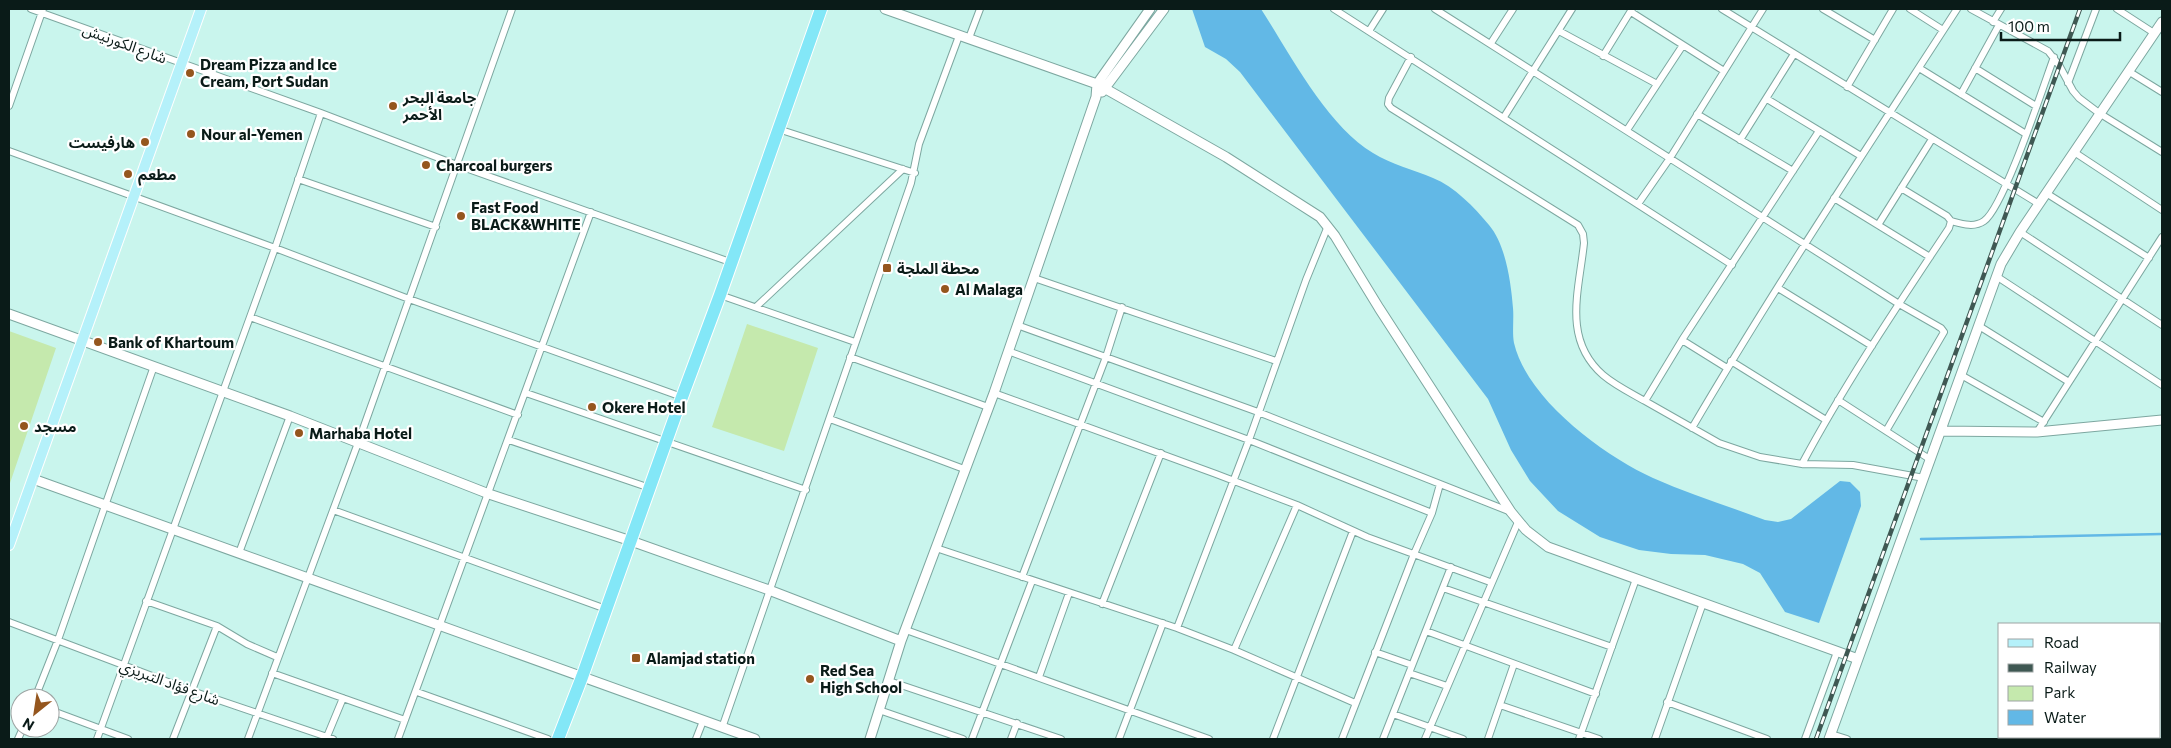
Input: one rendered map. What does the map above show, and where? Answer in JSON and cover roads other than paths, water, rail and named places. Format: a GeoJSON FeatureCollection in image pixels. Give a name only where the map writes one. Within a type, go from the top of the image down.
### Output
{"type":"FeatureCollection","features":[{"type":"Feature","properties":{"kind":"highway"},"geometry":{"type":"LineString","coordinates":[[558,739],[720,295],[730,262],[821,9]]}},
{"type":"Feature","properties":{"kind":"main road"},"geometry":{"type":"LineString","coordinates":[[9,545],[201,9]]}},
{"type":"Feature","properties":{"kind":"street","name":"شارع الكورنيش"},"geometry":{"type":"LineString","coordinates":[[31,9],[43,11],[457,165],[730,262]]}},
{"type":"Feature","properties":{"kind":"street"},"geometry":{"type":"LineString","coordinates":[[248,739],[436,227],[512,9]]}},
{"type":"Feature","properties":{"kind":"street"},"geometry":{"type":"LineString","coordinates":[[885,9],[1101,87],[1251,172],[1309,208],[1328,226],[1511,512],[1518,522],[1536,539],[1548,547],[1858,659]]}},
{"type":"Feature","properties":{"kind":"street"},"geometry":{"type":"LineString","coordinates":[[969,38],[980,9]]}},
{"type":"Feature","properties":{"kind":"street"},"geometry":{"type":"LineString","coordinates":[[870,739],[901,641],[994,393],[1096,97],[1150,9]]}},
{"type":"Feature","properties":{"kind":"street"},"geometry":{"type":"LineString","coordinates":[[1101,87],[1164,9]]}},
{"type":"Feature","properties":{"kind":"street"},"geometry":{"type":"LineString","coordinates":[[1334,9],[1732,264]]}},
{"type":"Feature","properties":{"kind":"street"},"geometry":{"type":"LineString","coordinates":[[1369,31],[1383,9]]}},
{"type":"Feature","properties":{"kind":"street"},"geometry":{"type":"LineString","coordinates":[[1435,9],[1534,70],[1899,304],[1941,328],[1944,332],[1886,431]]}},
{"type":"Feature","properties":{"kind":"street"},"geometry":{"type":"LineString","coordinates":[[1491,43],[1513,9]]}},
{"type":"Feature","properties":{"kind":"street"},"geometry":{"type":"LineString","coordinates":[[1504,117],[1572,9]]}},
{"type":"Feature","properties":{"kind":"street"},"geometry":{"type":"LineString","coordinates":[[1722,9],[2039,204]]}},
{"type":"Feature","properties":{"kind":"street"},"geometry":{"type":"LineString","coordinates":[[1638,204],[1670,158],[1763,9]]}},
{"type":"Feature","properties":{"kind":"street"},"geometry":{"type":"LineString","coordinates":[[1824,9],[1875,40]]}},
{"type":"Feature","properties":{"kind":"street"},"geometry":{"type":"LineString","coordinates":[[1847,87],[1893,9]]}},
{"type":"Feature","properties":{"kind":"street"},"geometry":{"type":"LineString","coordinates":[[1910,9],[1943,30]]}},
{"type":"Feature","properties":{"kind":"street"},"geometry":{"type":"LineString","coordinates":[[1692,428],[1729,364],[1957,9]]}},
{"type":"Feature","properties":{"kind":"street"},"geometry":{"type":"LineString","coordinates":[[1971,9],[2048,51],[2079,98],[2099,113],[2162,152]]}},
{"type":"Feature","properties":{"kind":"street"},"geometry":{"type":"LineString","coordinates":[[1961,94],[1975,68],[2001,9]]}},
{"type":"Feature","properties":{"kind":"street"},"geometry":{"type":"LineString","coordinates":[[2068,83],[2096,9]]}},
{"type":"Feature","properties":{"kind":"street"},"geometry":{"type":"LineString","coordinates":[[1847,739],[1830,736],[1996,276],[2009,249],[2020,232],[2099,113],[2159,29],[2117,9]]}},
{"type":"Feature","properties":{"kind":"street"},"geometry":{"type":"LineString","coordinates":[[1603,56],[1631,10],[1724,71]]}},
{"type":"Feature","properties":{"kind":"street"},"geometry":{"type":"LineString","coordinates":[[9,106],[43,11]]}},
{"type":"Feature","properties":{"kind":"street"},"geometry":{"type":"LineString","coordinates":[[1559,31],[1656,84]]}},
{"type":"Feature","properties":{"kind":"street"},"geometry":{"type":"LineString","coordinates":[[722,728],[915,173],[919,144],[959,36]]}},
{"type":"Feature","properties":{"kind":"street"},"geometry":{"type":"LineString","coordinates":[[1627,130],[1683,44]]}},
{"type":"Feature","properties":{"kind":"street"},"geometry":{"type":"LineString","coordinates":[[1740,140],[1794,54]]}},
{"type":"Feature","properties":{"kind":"street"},"geometry":{"type":"LineString","coordinates":[[1411,57],[1389,98],[1388,104],[1391,108],[1578,225],[1583,234],[1584,243],[1576,316],[1577,333],[1583,351],[1593,365],[1605,376],[1719,443],[1742,452],[1802,464],[1853,465],[1924,478]]}},
{"type":"Feature","properties":{"kind":"street"},"geometry":{"type":"LineString","coordinates":[[1901,188],[1951,221],[1968,225],[1983,222],[1993,213],[2006,184],[2054,58]]}},
{"type":"Feature","properties":{"kind":"street"},"geometry":{"type":"LineString","coordinates":[[1919,68],[2026,134]]}},
{"type":"Feature","properties":{"kind":"street"},"geometry":{"type":"LineString","coordinates":[[1975,68],[2036,106]]}},
{"type":"Feature","properties":{"kind":"street"},"geometry":{"type":"LineString","coordinates":[[2128,71],[2162,92]]}},
{"type":"Feature","properties":{"kind":"street"},"geometry":{"type":"LineString","coordinates":[[1767,99],[1861,156]]}},
{"type":"Feature","properties":{"kind":"street"},"geometry":{"type":"LineString","coordinates":[[96,739],[275,248],[321,113]]}},
{"type":"Feature","properties":{"kind":"street"},"geometry":{"type":"LineString","coordinates":[[1697,114],[1793,171]]}},
{"type":"Feature","properties":{"kind":"street"},"geometry":{"type":"LineString","coordinates":[[778,128],[915,173]]}},
{"type":"Feature","properties":{"kind":"street"},"geometry":{"type":"LineString","coordinates":[[1646,401],[1682,340],[1818,131]]}},
{"type":"Feature","properties":{"kind":"street"},"geometry":{"type":"LineString","coordinates":[[1878,225],[1932,139]]}},
{"type":"Feature","properties":{"kind":"street"},"geometry":{"type":"LineString","coordinates":[[9,151],[275,248],[408,299],[682,397]]}},
{"type":"Feature","properties":{"kind":"street"},"geometry":{"type":"LineString","coordinates":[[2074,152],[2162,210]]}},
{"type":"Feature","properties":{"kind":"street"},"geometry":{"type":"LineString","coordinates":[[756,307],[903,169]]}},
{"type":"Feature","properties":{"kind":"street"},"geometry":{"type":"LineString","coordinates":[[298,179],[436,227]]}},
{"type":"Feature","properties":{"kind":"street"},"geometry":{"type":"LineString","coordinates":[[2046,194],[2149,258]]}},
{"type":"Feature","properties":{"kind":"street"},"geometry":{"type":"LineString","coordinates":[[1834,198],[1930,257]]}},
{"type":"Feature","properties":{"kind":"street"},"geometry":{"type":"LineString","coordinates":[[398,739],[591,212]]}},
{"type":"Feature","properties":{"kind":"street"},"geometry":{"type":"LineString","coordinates":[[1802,464],[1838,400],[1949,228],[1951,221]]}},
{"type":"Feature","properties":{"kind":"street"},"geometry":{"type":"LineString","coordinates":[[1177,628],[1328,226]]}},
{"type":"Feature","properties":{"kind":"street"},"geometry":{"type":"LineString","coordinates":[[2020,232],[2162,325]]}},
{"type":"Feature","properties":{"kind":"street"},"geometry":{"type":"LineString","coordinates":[[2038,432],[2162,237]]}},
{"type":"Feature","properties":{"kind":"street"},"geometry":{"type":"LineString","coordinates":[[1996,276],[2162,385]]}},
{"type":"Feature","properties":{"kind":"street"},"geometry":{"type":"LineString","coordinates":[[1034,278],[1276,361]]}},
{"type":"Feature","properties":{"kind":"street"},"geometry":{"type":"LineString","coordinates":[[1778,288],[1872,346]]}},
{"type":"Feature","properties":{"kind":"street"},"geometry":{"type":"LineString","coordinates":[[720,295],[855,342]]}},
{"type":"Feature","properties":{"kind":"street"},"geometry":{"type":"LineString","coordinates":[[1022,577],[1097,383],[1122,307]]}},
{"type":"Feature","properties":{"kind":"street"},"geometry":{"type":"LineString","coordinates":[[9,314],[290,416],[489,494],[631,541],[769,590],[901,641]]}},
{"type":"Feature","properties":{"kind":"street"},"geometry":{"type":"LineString","coordinates":[[250,317],[518,415]]}},
{"type":"Feature","properties":{"kind":"street"},"geometry":{"type":"LineString","coordinates":[[1017,325],[1258,412],[1511,512]]}},
{"type":"Feature","properties":{"kind":"street"},"geometry":{"type":"LineString","coordinates":[[1979,326],[2070,382]]}},
{"type":"Feature","properties":{"kind":"street"},"geometry":{"type":"LineString","coordinates":[[1682,340],[1729,364],[1826,420]]}},
{"type":"Feature","properties":{"kind":"street"},"geometry":{"type":"LineString","coordinates":[[1008,351],[1249,440],[1432,513]]}},
{"type":"Feature","properties":{"kind":"street"},"geometry":{"type":"LineString","coordinates":[[850,357],[988,407]]}},
{"type":"Feature","properties":{"kind":"street"},"geometry":{"type":"LineString","coordinates":[[39,688],[58,640],[154,366]]}},
{"type":"Feature","properties":{"kind":"street"},"geometry":{"type":"LineString","coordinates":[[1961,375],[2044,422]]}},
{"type":"Feature","properties":{"kind":"street"},"geometry":{"type":"LineString","coordinates":[[526,393],[806,490]]}},
{"type":"Feature","properties":{"kind":"street"},"geometry":{"type":"LineString","coordinates":[[994,393],[1234,480],[1297,505],[1352,532],[1490,582]]}},
{"type":"Feature","properties":{"kind":"street"},"geometry":{"type":"LineString","coordinates":[[1838,400],[1931,460]]}},
{"type":"Feature","properties":{"kind":"street"},"geometry":{"type":"LineString","coordinates":[[239,553],[290,416]]}},
{"type":"Feature","properties":{"kind":"street"},"geometry":{"type":"LineString","coordinates":[[830,419],[964,469]]}},
{"type":"Feature","properties":{"kind":"street"},"geometry":{"type":"LineString","coordinates":[[1941,431],[2038,432],[2162,420]]}},
{"type":"Feature","properties":{"kind":"street"},"geometry":{"type":"LineString","coordinates":[[509,440],[650,488]]}},
{"type":"Feature","properties":{"kind":"street"},"geometry":{"type":"LineString","coordinates":[[1102,604],[1161,453]]}},
{"type":"Feature","properties":{"kind":"street"},"geometry":{"type":"LineString","coordinates":[[33,478],[755,739]]}},
{"type":"Feature","properties":{"kind":"street"},"geometry":{"type":"LineString","coordinates":[[1342,739],[1414,554],[1432,513],[1440,484]]}},
{"type":"Feature","properties":{"kind":"street"},"geometry":{"type":"LineString","coordinates":[[1234,650],[1297,505]]}},
{"type":"Feature","properties":{"kind":"street"},"geometry":{"type":"LineString","coordinates":[[333,510],[606,609]]}},
{"type":"Feature","properties":{"kind":"street"},"geometry":{"type":"LineString","coordinates":[[1425,739],[1465,647],[1490,582],[1518,522]]}},
{"type":"Feature","properties":{"kind":"street"},"geometry":{"type":"LineString","coordinates":[[1273,739],[1352,532]]}},
{"type":"Feature","properties":{"kind":"street"},"geometry":{"type":"LineString","coordinates":[[936,548],[1164,623],[1234,650],[1355,703]]}},
{"type":"Feature","properties":{"kind":"street"},"geometry":{"type":"LineString","coordinates":[[1383,739],[1451,567]]}},
{"type":"Feature","properties":{"kind":"street"},"geometry":{"type":"LineString","coordinates":[[1580,737],[1636,579]]}},
{"type":"Feature","properties":{"kind":"street"},"geometry":{"type":"LineString","coordinates":[[972,739],[1032,581]]}},
{"type":"Feature","properties":{"kind":"street"},"geometry":{"type":"LineString","coordinates":[[1443,588],[1612,647]]}},
{"type":"Feature","properties":{"kind":"street"},"geometry":{"type":"LineString","coordinates":[[1039,677],[1069,593]]}},
{"type":"Feature","properties":{"kind":"street"},"geometry":{"type":"LineString","coordinates":[[146,601],[218,626],[247,644],[277,656]]}},
{"type":"Feature","properties":{"kind":"street"},"geometry":{"type":"LineString","coordinates":[[1655,739],[1703,603]]}},
{"type":"Feature","properties":{"kind":"street","name":"شارع فؤاد التبريزي"},"geometry":{"type":"LineString","coordinates":[[9,622],[192,691],[329,738]]}},
{"type":"Feature","properties":{"kind":"street"},"geometry":{"type":"LineString","coordinates":[[1119,739],[1164,623]]}},
{"type":"Feature","properties":{"kind":"street"},"geometry":{"type":"LineString","coordinates":[[174,739],[218,626]]}},
{"type":"Feature","properties":{"kind":"street"},"geometry":{"type":"LineString","coordinates":[[906,630],[1209,739]]}},
{"type":"Feature","properties":{"kind":"street"},"geometry":{"type":"LineString","coordinates":[[1426,631],[1596,694]]}},
{"type":"Feature","properties":{"kind":"street"},"geometry":{"type":"LineString","coordinates":[[1375,652],[1412,665]]}},
{"type":"Feature","properties":{"kind":"street"},"geometry":{"type":"LineString","coordinates":[[1805,739],[1837,652]]}},
{"type":"Feature","properties":{"kind":"street"},"geometry":{"type":"LineString","coordinates":[[1488,739],[1514,664]]}},
{"type":"Feature","properties":{"kind":"street"},"geometry":{"type":"LineString","coordinates":[[272,673],[405,720]]}},
{"type":"Feature","properties":{"kind":"street"},"geometry":{"type":"LineString","coordinates":[[1409,673],[1447,686]]}},
{"type":"Feature","properties":{"kind":"street"},"geometry":{"type":"LineString","coordinates":[[889,682],[1061,739]]}},
{"type":"Feature","properties":{"kind":"street"},"geometry":{"type":"LineString","coordinates":[[416,692],[548,739]]}},
{"type":"Feature","properties":{"kind":"street"},"geometry":{"type":"LineString","coordinates":[[329,738],[343,698]]}},
{"type":"Feature","properties":{"kind":"street"},"geometry":{"type":"LineString","coordinates":[[1667,702],[1767,739]]}},
{"type":"Feature","properties":{"kind":"street"},"geometry":{"type":"LineString","coordinates":[[1500,705],[1580,737],[1599,739]]}},
{"type":"Feature","properties":{"kind":"street"},"geometry":{"type":"LineString","coordinates":[[879,710],[962,739]]}},
{"type":"Feature","properties":{"kind":"street"},"geometry":{"type":"LineString","coordinates":[[60,714],[128,739]]}},
{"type":"Feature","properties":{"kind":"street"},"geometry":{"type":"LineString","coordinates":[[1393,714],[1463,739]]}},
{"type":"Feature","properties":{"kind":"street"},"geometry":{"type":"LineString","coordinates":[[696,739],[703,721]]}},
{"type":"Feature","properties":{"kind":"street"},"geometry":{"type":"LineString","coordinates":[[1011,739],[1017,723]]}},
{"type":"Feature","properties":{"kind":"water"},"geometry":{"type":"Polygon","coordinates":[[[1192,9],[1261,9],[1311,88],[1340,125],[1356,141],[1380,157],[1441,182],[1464,198],[1477,211],[1495,233],[1504,253],[1512,298],[1514,343],[1522,364],[1534,384],[1551,404],[1590,440],[1633,468],[1653,478],[1765,520],[1778,522],[1791,519],[1840,481],[1850,482],[1860,492],[1861,506],[1819,623],[1785,612],[1760,573],[1743,564],[1705,555],[1671,554],[1639,550],[1600,537],[1558,511],[1530,481],[1511,450],[1488,399],[1240,72],[1226,59],[1205,47],[1192,9]]]}},
{"type":"Feature","properties":{"kind":"waterway"},"geometry":{"type":"LineString","coordinates":[[1921,539],[2162,534]]}},
{"type":"Feature","properties":{"kind":"railway"},"geometry":{"type":"LineString","coordinates":[[1816,739],[2080,9]]}},
{"type":"Feature","properties":{"kind":"place","name":"Dream Pizza and Ice Cream, Port Sudan"},"geometry":{"type":"Point","coordinates":[190,73]}},
{"type":"Feature","properties":{"kind":"place","name":"جامعة البحر الأحمر"},"geometry":{"type":"Point","coordinates":[393,106]}},
{"type":"Feature","properties":{"kind":"place","name":"Nour al-Yemen"},"geometry":{"type":"Point","coordinates":[191,134]}},
{"type":"Feature","properties":{"kind":"place","name":"هارفيست"},"geometry":{"type":"Point","coordinates":[145,142]}},
{"type":"Feature","properties":{"kind":"place","name":"Charcoal burgers"},"geometry":{"type":"Point","coordinates":[426,165]}},
{"type":"Feature","properties":{"kind":"place","name":"مطعم"},"geometry":{"type":"Point","coordinates":[128,174]}},
{"type":"Feature","properties":{"kind":"place","name":"Fast Food BLACK&WHITE"},"geometry":{"type":"Point","coordinates":[461,216]}},
{"type":"Feature","properties":{"kind":"place","name":"محطة الملجة"},"geometry":{"type":"Point","coordinates":[887,268]}},
{"type":"Feature","properties":{"kind":"place","name":"Al Malaga"},"geometry":{"type":"Point","coordinates":[945,289]}},
{"type":"Feature","properties":{"kind":"place","name":"Bank of Khartoum"},"geometry":{"type":"Point","coordinates":[98,342]}},
{"type":"Feature","properties":{"kind":"place","name":"Okere Hotel"},"geometry":{"type":"Point","coordinates":[592,407]}},
{"type":"Feature","properties":{"kind":"place","name":"مسجد"},"geometry":{"type":"Point","coordinates":[24,426]}},
{"type":"Feature","properties":{"kind":"place","name":"Marhaba Hotel"},"geometry":{"type":"Point","coordinates":[299,433]}},
{"type":"Feature","properties":{"kind":"place","name":"Alamjad station"},"geometry":{"type":"Point","coordinates":[636,658]}},
{"type":"Feature","properties":{"kind":"place","name":"Red Sea High School"},"geometry":{"type":"Point","coordinates":[810,679]}}]}
